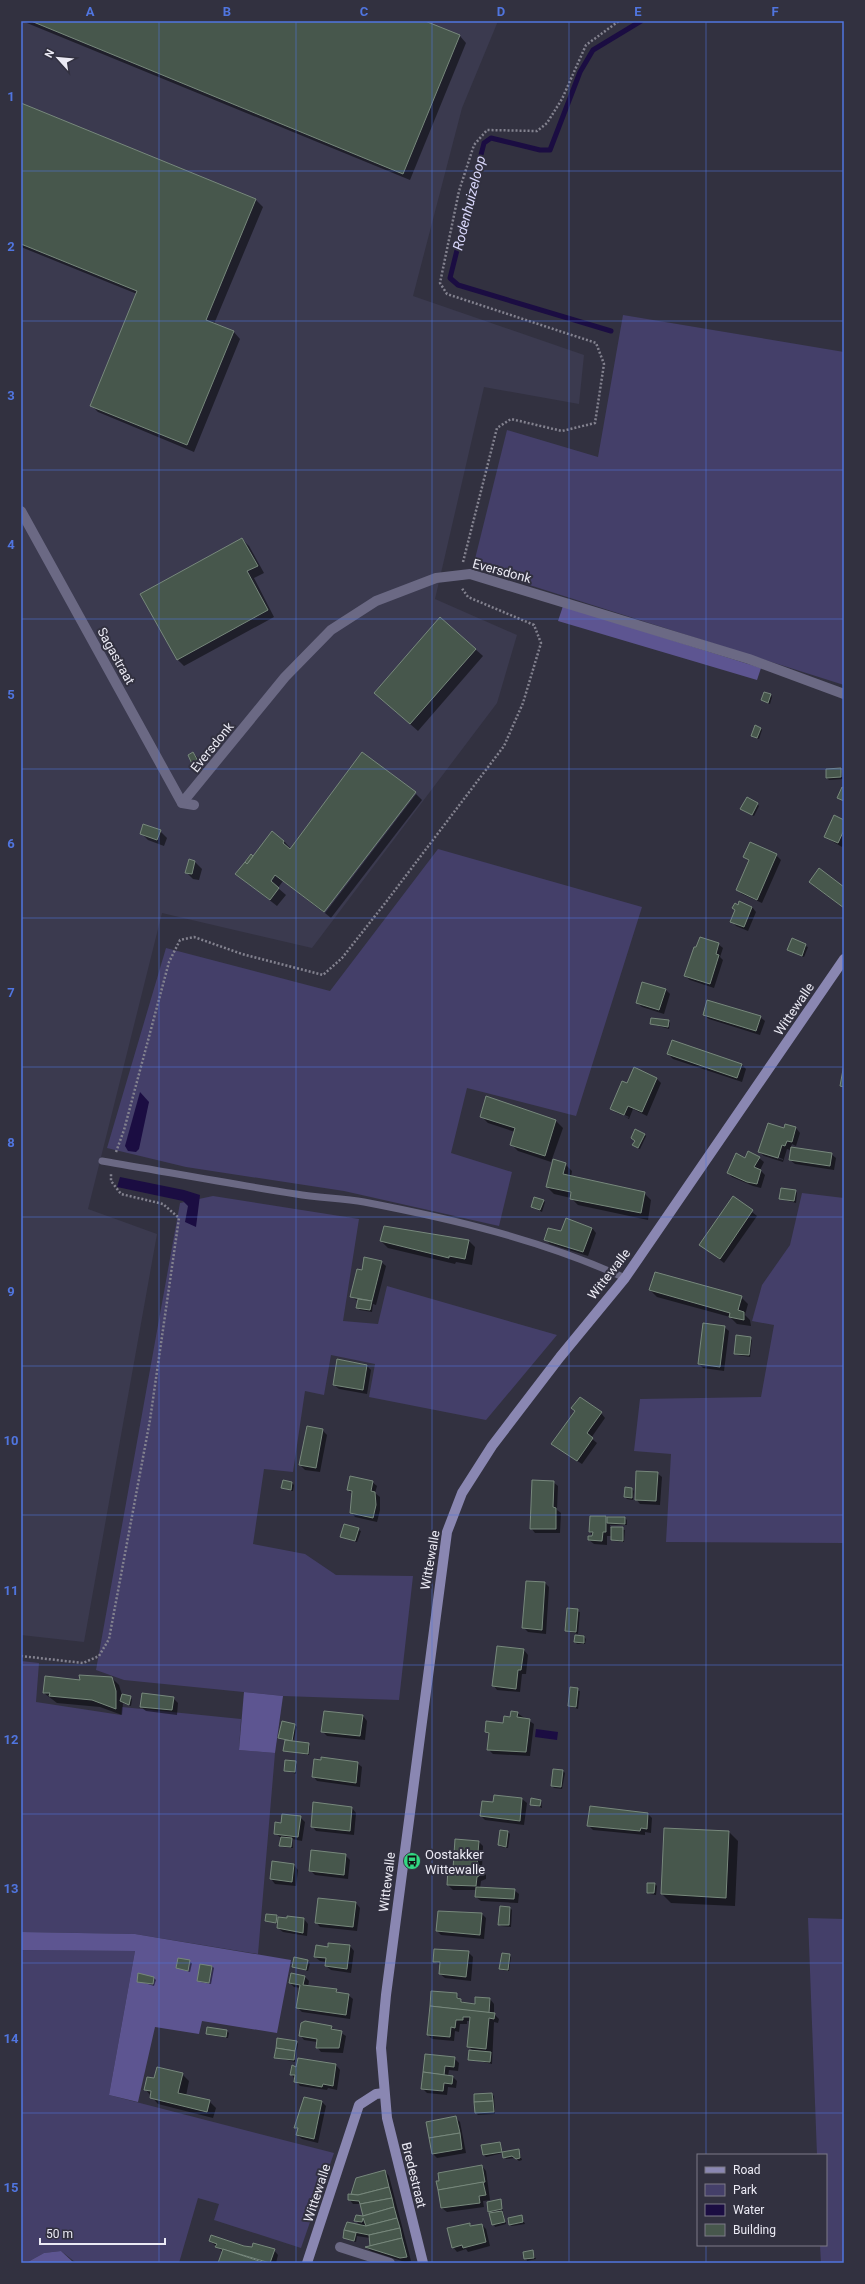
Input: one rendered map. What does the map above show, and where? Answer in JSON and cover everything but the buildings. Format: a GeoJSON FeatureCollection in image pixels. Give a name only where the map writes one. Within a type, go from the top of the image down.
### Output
{"type":"FeatureCollection","features":[{"type":"Feature","properties":{"kind":"street","name":"Sagastraat"},"geometry":{"type":"LineString","coordinates":[[21,511],[182,803]]}},
{"type":"Feature","properties":{"kind":"street","name":"Eversdonk"},"geometry":{"type":"LineString","coordinates":[[182,803],[285,677],[331,630],[376,601],[436,578],[470,574],[749,659],[844,694]]}},
{"type":"Feature","properties":{"kind":"street"},"geometry":{"type":"LineString","coordinates":[[182,803],[194,805]]}},
{"type":"Feature","properties":{"kind":"street","name":"Wittewalle"},"geometry":{"type":"LineString","coordinates":[[307,2263],[359,2104],[376,2094],[384,2093],[381,2048],[384,2005],[447,1532],[462,1494],[492,1446],[560,1357],[625,1278],[844,960]]}},
{"type":"Feature","properties":{"kind":"street","name":"Bredestraat"},"geometry":{"type":"LineString","coordinates":[[384,2093],[386,2118],[422,2263]]}},
{"type":"Feature","properties":{"kind":"street"},"geometry":{"type":"LineString","coordinates":[[340,2247],[390,2263]]}},
{"type":"Feature","properties":{"kind":"lane"},"geometry":{"type":"LineString","coordinates":[[102,1161],[296,1194],[363,1202],[466,1225],[529,1241],[589,1262],[625,1278]]}},
{"type":"Feature","properties":{"kind":"path"},"geometry":{"type":"LineString","coordinates":[[21,1656],[83,1663],[99,1656],[109,1639],[141,1467],[179,1218],[163,1204],[120,1194],[111,1181],[112,1163],[124,1130],[169,962],[180,940],[194,937],[242,954],[323,975],[342,958],[504,746],[523,703],[541,643],[534,625],[468,597],[459,584],[460,575],[497,428],[510,419],[562,431],[595,423],[604,364],[596,343],[447,294],[440,283],[459,191],[474,145],[486,130],[537,130],[547,123],[562,99],[586,45],[620,21]]}},
{"type":"Feature","properties":{"kind":"shaded area"},"geometry":{"type":"Polygon","coordinates":[[[21,21],[498,21],[462,108],[413,296],[584,355],[579,404],[484,387],[435,599],[517,635],[497,703],[312,948],[162,913],[88,1209],[157,1234],[84,1642],[21,1635],[21,21]]]}},
{"type":"Feature","properties":{"kind":"shaded area"},"geometry":{"type":"Polygon","coordinates":[[[563,606],[761,668],[757,680],[558,621],[563,606]]]}},
{"type":"Feature","properties":{"kind":"shaded area"},"geometry":{"type":"Polygon","coordinates":[[[244,1692],[283,1696],[275,1753],[239,1750],[244,1692]]]}},
{"type":"Feature","properties":{"kind":"shaded area"},"geometry":{"type":"Polygon","coordinates":[[[21,1932],[135,1934],[291,1960],[277,2033],[202,2021],[199,2034],[155,2027],[138,2102],[109,2095],[135,1951],[21,1950],[21,1932]]]}},
{"type":"Feature","properties":{"kind":"shaded area"},"geometry":{"type":"Polygon","coordinates":[[[61,2251],[74,2263],[26,2263],[44,2253],[61,2251]]]}},
{"type":"Feature","properties":{"kind":"green space"},"geometry":{"type":"Polygon","coordinates":[[[623,315],[844,352],[844,685],[473,567],[507,430],[598,457],[623,315]]]}},
{"type":"Feature","properties":{"kind":"green space"},"geometry":{"type":"Polygon","coordinates":[[[438,849],[642,907],[576,1116],[467,1088],[451,1153],[512,1172],[499,1226],[344,1191],[186,1167],[107,1148],[166,948],[330,991],[438,849]]]}},
{"type":"Feature","properties":{"kind":"green space"},"geometry":{"type":"Polygon","coordinates":[[[802,1193],[844,1198],[844,1543],[666,1542],[671,1454],[634,1451],[640,1399],[761,1397],[774,1325],[752,1321],[762,1285],[790,1245],[802,1193]]]}},
{"type":"Feature","properties":{"kind":"green space"},"geometry":{"type":"Polygon","coordinates":[[[213,1196],[359,1219],[343,1321],[378,1324],[387,1286],[557,1335],[486,1420],[369,1397],[375,1364],[331,1355],[324,1395],[305,1391],[293,1472],[264,1469],[253,1544],[305,1554],[336,1575],[413,1576],[399,1700],[283,1696],[124,1680],[96,1670],[180,1203],[213,1196]]]}},
{"type":"Feature","properties":{"kind":"green space"},"geometry":{"type":"Polygon","coordinates":[[[21,1661],[39,1663],[36,1702],[121,1715],[122,1707],[241,1719],[239,1750],[275,1753],[258,1954],[135,1934],[21,1932],[21,1661]]]}},
{"type":"Feature","properties":{"kind":"green space"},"geometry":{"type":"Polygon","coordinates":[[[808,1918],[844,1919],[844,2263],[821,2263],[820,2246],[827,2246],[827,2154],[817,2154],[808,1918]]]}},
{"type":"Feature","properties":{"kind":"green space"},"geometry":{"type":"Polygon","coordinates":[[[21,1950],[135,1951],[109,2095],[334,2153],[301,2248],[214,2220],[219,2204],[198,2198],[179,2263],[80,2263],[75,2262],[61,2251],[44,2253],[26,2263],[21,2263],[21,1950]]]}},
{"type":"Feature","properties":{"kind":"water"},"geometry":{"type":"Polygon","coordinates":[[[140,1092],[149,1102],[139,1149],[136,1152],[128,1151],[125,1146],[140,1092]]]}},
{"type":"Feature","properties":{"kind":"water"},"geometry":{"type":"Polygon","coordinates":[[[120,1177],[184,1190],[200,1195],[196,1227],[185,1222],[188,1206],[183,1201],[117,1187],[120,1177]]]}},
{"type":"Feature","properties":{"kind":"water"},"geometry":{"type":"Polygon","coordinates":[[[536,1729],[558,1732],[557,1740],[535,1737],[536,1729]]]}},
{"type":"Feature","properties":{"kind":"waterway","name":"Rodenhuizeloop"},"geometry":{"type":"LineString","coordinates":[[611,331],[458,285],[450,278],[484,143],[491,138],[540,150],[550,150],[580,72],[593,50],[641,21]]}},
{"type":"Feature","properties":{"kind":"place","name":"Oostakker Wittewalle"},"geometry":{"type":"Point","coordinates":[412,1861]}}]}
